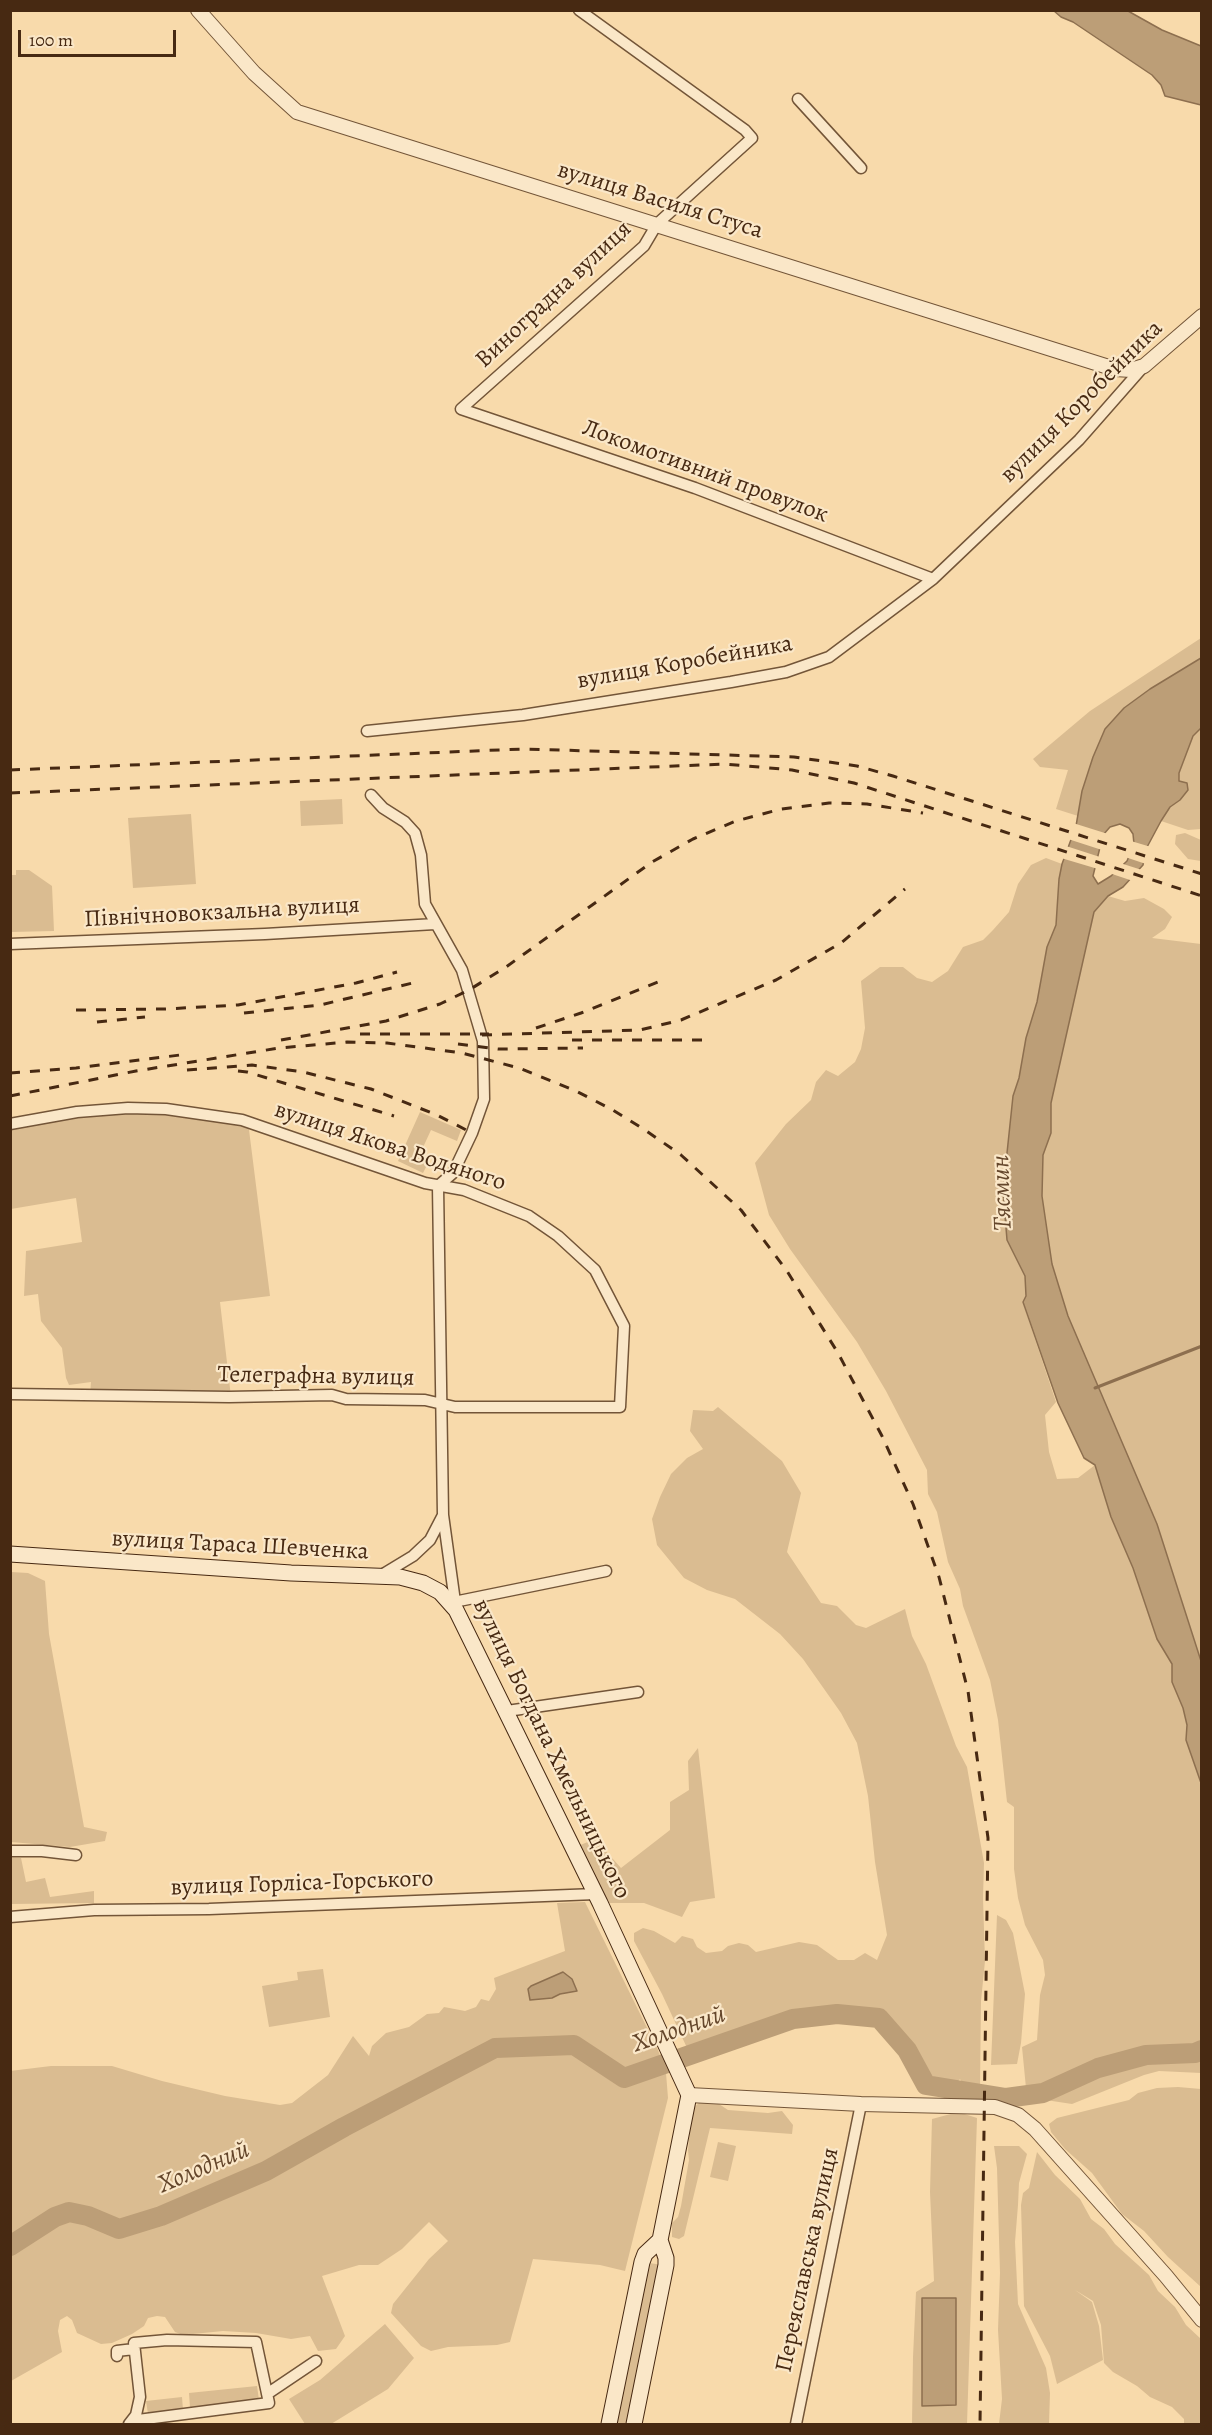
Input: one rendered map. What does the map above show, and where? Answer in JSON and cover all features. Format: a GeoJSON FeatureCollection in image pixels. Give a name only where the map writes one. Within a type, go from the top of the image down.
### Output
{"type":"FeatureCollection","features":[{"type":"Feature","properties":{"kind":"main road","name":"вулиця Тараса Шевченка"},"geometry":{"type":"LineString","coordinates":[[10,1554],[291,1574],[400,1577],[423,1582],[440,1592],[455,1606]]}},
{"type":"Feature","properties":{"kind":"main road","name":"вулиця Богдана Хмельницького"},"geometry":{"type":"LineString","coordinates":[[455,1606],[596,1894],[689,2095]]}},
{"type":"Feature","properties":{"kind":"main road"},"geometry":{"type":"LineString","coordinates":[[634,2424],[666,2265],[660,2240],[689,2095]]}},
{"type":"Feature","properties":{"kind":"main road"},"geometry":{"type":"LineString","coordinates":[[609,2424],[642,2262],[645,2254],[660,2240]]}},
{"type":"Feature","properties":{"kind":"street","name":"вулиця Василя Стуса"},"geometry":{"type":"LineString","coordinates":[[198,10],[254,73],[297,112],[1115,369],[1131,370],[1144,366]]}},
{"type":"Feature","properties":{"kind":"street","name":"Виноградна вулиця"},"geometry":{"type":"LineString","coordinates":[[461,409],[644,246],[657,224],[752,138],[746,130],[579,10]]}},
{"type":"Feature","properties":{"kind":"street"},"geometry":{"type":"LineString","coordinates":[[798,99],[861,168]]}},
{"type":"Feature","properties":{"kind":"street","name":"вулиця Коробейника"},"geometry":{"type":"LineString","coordinates":[[367,730],[523,714],[786,672],[829,657],[933,579],[1079,440],[1144,366],[1202,316]]}},
{"type":"Feature","properties":{"kind":"street","name":"Локомотивний провулок"},"geometry":{"type":"LineString","coordinates":[[461,409],[695,488],[933,579]]}},
{"type":"Feature","properties":{"kind":"street"},"geometry":{"type":"LineString","coordinates":[[371,795],[383,808],[405,822],[415,833],[421,855],[425,904],[435,924],[447,939],[462,970],[483,1041],[484,1099],[472,1133],[453,1173],[438,1186]]}},
{"type":"Feature","properties":{"kind":"street","name":"Північновокзальна вулиця"},"geometry":{"type":"LineString","coordinates":[[10,944],[265,934],[435,924]]}},
{"type":"Feature","properties":{"kind":"street","name":"вулиця Якова Водяного"},"geometry":{"type":"LineString","coordinates":[[10,1124],[77,1112],[128,1108],[166,1109],[242,1120],[438,1186],[464,1190],[529,1216],[558,1236],[595,1270],[624,1326],[620,1407]]}},
{"type":"Feature","properties":{"kind":"street","name":"вулиця Богдана Хмельницького"},"geometry":{"type":"LineString","coordinates":[[438,1186],[443,1515],[455,1606]]}},
{"type":"Feature","properties":{"kind":"street","name":"Телеграфна вулиця"},"geometry":{"type":"LineString","coordinates":[[10,1395],[217,1397],[332,1395],[346,1399],[425,1400],[455,1407],[620,1407]]}},
{"type":"Feature","properties":{"kind":"street"},"geometry":{"type":"LineString","coordinates":[[380,1576],[413,1556],[430,1540],[443,1515]]}},
{"type":"Feature","properties":{"kind":"street"},"geometry":{"type":"LineString","coordinates":[[455,1606],[606,1571]]}},
{"type":"Feature","properties":{"kind":"street"},"geometry":{"type":"LineString","coordinates":[[507,1711],[638,1692]]}},
{"type":"Feature","properties":{"kind":"street"},"geometry":{"type":"LineString","coordinates":[[10,1851],[42,1851],[76,1855]]}},
{"type":"Feature","properties":{"kind":"street","name":"вулиця Горліса-Горського"},"geometry":{"type":"LineString","coordinates":[[10,1917],[94,1910],[208,1909],[596,1894]]}},
{"type":"Feature","properties":{"kind":"street"},"geometry":{"type":"LineString","coordinates":[[689,2095],[861,2104],[995,2107],[1018,2115],[1042,2138],[1166,2276],[1202,2320]]}},
{"type":"Feature","properties":{"kind":"street","name":"Переяславська вулиця"},"geometry":{"type":"LineString","coordinates":[[796,2424],[861,2104]]}},
{"type":"Feature","properties":{"kind":"street"},"geometry":{"type":"LineString","coordinates":[[129,2424],[139,2408],[125,2353],[134,2343],[167,2340],[256,2342],[265,2399]]}},
{"type":"Feature","properties":{"kind":"street"},"geometry":{"type":"LineString","coordinates":[[129,2424],[138,2420],[265,2399],[316,2361]]}},
{"type":"Feature","properties":{"kind":"shaded area"},"geometry":{"type":"Polygon","coordinates":[[[1054,11],[1128,11],[1162,30],[1201,46],[1201,105],[1165,96],[1161,85],[1152,75],[1054,11]]]}},
{"type":"Feature","properties":{"kind":"shaded area"},"geometry":{"type":"Polygon","coordinates":[[[1201,638],[1201,658],[1124,708],[1105,729],[1082,791],[1078,816],[1056,809],[1068,770],[1040,767],[1033,759],[1090,711],[1201,638]]]}},
{"type":"Feature","properties":{"kind":"shaded area"},"geometry":{"type":"Polygon","coordinates":[[[1201,658],[1201,728],[1193,736],[1179,773],[1179,781],[1187,783],[1188,790],[1170,807],[1161,821],[1146,849],[1143,865],[1123,887],[1108,896],[1094,912],[1051,1103],[1051,1133],[1043,1155],[1042,1196],[1052,1264],[1068,1316],[1157,1524],[1201,1661],[1201,1783],[1186,1740],[1187,1725],[1183,1708],[1172,1682],[1172,1664],[1157,1639],[1133,1568],[1111,1517],[1095,1465],[1084,1458],[1058,1403],[1023,1302],[1026,1296],[1025,1276],[1007,1240],[1003,1191],[1013,1096],[1037,1002],[1047,947],[1056,925],[1059,879],[1076,826],[1082,791],[1105,729],[1124,708],[1201,658]],[[1120,824],[1110,827],[1103,835],[1093,876],[1098,884],[1111,876],[1127,861],[1134,844],[1133,834],[1129,828],[1120,824]]]}},
{"type":"Feature","properties":{"kind":"shaded area"},"geometry":{"type":"Polygon","coordinates":[[[1201,728],[1201,829],[1188,830],[1161,821],[1170,807],[1180,800],[1179,773],[1193,736],[1201,728]]]}},
{"type":"Feature","properties":{"kind":"shaded area"},"geometry":{"type":"Polygon","coordinates":[[[342,799],[343,824],[301,826],[300,801],[342,799]]]}},
{"type":"Feature","properties":{"kind":"shaded area"},"geometry":{"type":"Polygon","coordinates":[[[191,814],[196,884],[133,888],[128,818],[191,814]]]}},
{"type":"Feature","properties":{"kind":"shaded area"},"geometry":{"type":"Polygon","coordinates":[[[1185,833],[1201,840],[1201,861],[1188,859],[1175,844],[1176,835],[1185,833]]]}},
{"type":"Feature","properties":{"kind":"shaded area"},"geometry":{"type":"Polygon","coordinates":[[[1046,858],[1062,864],[1056,925],[1047,947],[1037,1002],[1013,1096],[1003,1191],[1007,1240],[1025,1276],[1026,1296],[1023,1303],[1056,1402],[1045,1415],[1049,1452],[1057,1479],[1078,1478],[1095,1465],[1111,1517],[1131,1563],[1157,1639],[1172,1664],[1172,1682],[1183,1708],[1187,1725],[1186,1740],[1201,1783],[1201,2073],[1159,2071],[1072,2104],[1039,2099],[1026,2088],[1022,2047],[1037,2040],[1040,1995],[1045,1975],[1043,1960],[1025,1925],[1018,1898],[1014,1869],[1014,1807],[1007,1802],[998,1720],[990,1680],[963,1606],[960,1589],[948,1562],[937,1512],[928,1494],[927,1470],[886,1391],[857,1342],[790,1249],[769,1215],[755,1163],[786,1124],[811,1100],[816,1082],[826,1070],[838,1076],[855,1062],[861,1049],[865,1028],[861,981],[880,967],[903,967],[917,978],[932,982],[948,971],[963,947],[983,940],[993,930],[1009,912],[1018,884],[1031,865],[1046,858]]]}},
{"type":"Feature","properties":{"kind":"shaded area"},"geometry":{"type":"Polygon","coordinates":[[[16,870],[29,870],[52,886],[54,931],[11,932],[11,875],[16,875],[16,870]]]}},
{"type":"Feature","properties":{"kind":"shaded area"},"geometry":{"type":"Polygon","coordinates":[[[1108,896],[1125,901],[1144,898],[1164,909],[1172,917],[1165,929],[1152,938],[1201,944],[1201,1661],[1157,1524],[1068,1317],[1052,1264],[1042,1196],[1043,1155],[1051,1133],[1051,1103],[1094,912],[1108,896]]]}},
{"type":"Feature","properties":{"kind":"shaded area"},"geometry":{"type":"Polygon","coordinates":[[[128,1108],[248,1122],[270,1296],[220,1302],[231,1397],[90,1395],[91,1382],[69,1385],[62,1348],[41,1321],[38,1294],[24,1296],[26,1251],[82,1242],[76,1198],[11,1209],[11,1124],[128,1108]]]}},
{"type":"Feature","properties":{"kind":"shaded area"},"geometry":{"type":"Polygon","coordinates":[[[420,1112],[461,1130],[457,1141],[431,1130],[419,1156],[429,1161],[423,1173],[398,1161],[420,1112]]]}},
{"type":"Feature","properties":{"kind":"shaded area"},"geometry":{"type":"Polygon","coordinates":[[[718,1407],[782,1461],[801,1493],[787,1552],[821,1603],[837,1606],[856,1625],[866,1628],[905,1609],[912,1636],[926,1664],[956,1746],[967,1767],[984,1863],[985,1961],[981,2001],[980,2088],[973,2094],[962,2090],[964,2087],[960,2079],[957,2083],[942,2083],[925,2074],[896,2032],[879,2015],[849,2011],[784,2016],[777,2025],[697,2052],[688,2050],[634,1941],[634,1933],[643,1928],[654,1931],[675,1943],[682,1936],[693,1939],[697,1947],[706,1953],[722,1951],[728,1946],[739,1943],[748,1945],[756,1952],[799,1942],[817,1945],[838,1960],[854,1960],[865,1953],[877,1960],[887,1935],[875,1862],[868,1796],[857,1743],[841,1713],[803,1659],[780,1634],[735,1599],[707,1590],[684,1578],[657,1545],[652,1519],[671,1474],[687,1458],[703,1449],[690,1431],[693,1410],[713,1411],[718,1407]]]}},
{"type":"Feature","properties":{"kind":"shaded area"},"geometry":{"type":"Polygon","coordinates":[[[11,1572],[28,1573],[45,1581],[49,1634],[84,1827],[107,1832],[105,1841],[70,1847],[11,1842],[11,1572]]]}},
{"type":"Feature","properties":{"kind":"shaded area"},"geometry":{"type":"Polygon","coordinates":[[[698,1748],[715,1898],[690,1902],[682,1917],[644,1903],[600,1903],[573,1848],[595,1839],[621,1868],[670,1830],[670,1802],[689,1790],[688,1761],[698,1748]]]}},
{"type":"Feature","properties":{"kind":"shaded area"},"geometry":{"type":"Polygon","coordinates":[[[11,1858],[21,1858],[26,1882],[45,1878],[50,1897],[94,1891],[94,1903],[11,1904],[11,1858]]]}},
{"type":"Feature","properties":{"kind":"shaded area"},"geometry":{"type":"Polygon","coordinates":[[[585,1902],[658,2050],[666,2073],[668,2098],[625,2271],[600,2265],[533,2259],[510,2342],[497,2345],[448,2347],[431,2351],[421,2346],[391,2313],[393,2304],[429,2259],[448,2241],[429,2222],[402,2249],[378,2265],[359,2265],[322,2276],[345,2336],[336,2349],[318,2351],[310,2336],[291,2339],[256,2333],[223,2331],[183,2335],[175,2332],[165,2317],[157,2316],[148,2318],[144,2326],[132,2334],[112,2343],[101,2344],[77,2333],[72,2320],[67,2316],[60,2320],[58,2331],[62,2352],[11,2381],[10,2071],[51,2066],[112,2066],[225,2096],[280,2105],[292,2103],[328,2075],[353,2036],[369,2056],[372,2046],[386,2033],[409,2027],[427,2014],[439,2013],[444,2007],[465,2011],[476,2007],[481,1999],[489,2001],[496,1989],[494,1978],[565,1951],[557,1903],[585,1902]]]}},
{"type":"Feature","properties":{"kind":"shaded area"},"geometry":{"type":"Polygon","coordinates":[[[997,1915],[1006,1920],[1013,1933],[1025,1994],[1017,2064],[991,2065],[997,1915]]]}},
{"type":"Feature","properties":{"kind":"shaded area"},"geometry":{"type":"Polygon","coordinates":[[[323,1969],[330,2017],[269,2027],[262,1986],[298,1980],[297,1972],[323,1969]]]}},
{"type":"Feature","properties":{"kind":"shaded area"},"geometry":{"type":"Polygon","coordinates":[[[563,1972],[572,1979],[577,1991],[552,1998],[530,2000],[528,1989],[531,1986],[563,1972]]]}},
{"type":"Feature","properties":{"kind":"shaded area"},"geometry":{"type":"Polygon","coordinates":[[[1157,2088],[1201,2089],[1201,2287],[1144,2231],[1122,2214],[1092,2173],[1065,2149],[1051,2132],[1049,2124],[1057,2118],[1129,2100],[1138,2093],[1157,2088]]]}},
{"type":"Feature","properties":{"kind":"shaded area"},"geometry":{"type":"Polygon","coordinates":[[[699,2103],[719,2104],[728,2110],[768,2113],[782,2111],[793,2125],[792,2134],[710,2128],[684,2236],[679,2239],[672,2237],[672,2223],[678,2217],[681,2206],[689,2160],[692,2109],[699,2103]]]}},
{"type":"Feature","properties":{"kind":"shaded area"},"geometry":{"type":"Polygon","coordinates":[[[958,2112],[977,2118],[967,2424],[912,2424],[916,2292],[934,2281],[930,2192],[932,2119],[958,2112]]]}},
{"type":"Feature","properties":{"kind":"shaded area"},"geometry":{"type":"Polygon","coordinates":[[[718,2142],[736,2146],[728,2181],[710,2177],[718,2142]]]}},
{"type":"Feature","properties":{"kind":"shaded area"},"geometry":{"type":"Polygon","coordinates":[[[994,2146],[1019,2146],[1027,2154],[1019,2183],[1015,2242],[1018,2304],[1046,2368],[1050,2393],[1049,2424],[999,2424],[1002,2399],[998,2330],[1000,2273],[997,2168],[994,2146]]]}},
{"type":"Feature","properties":{"kind":"shaded area"},"geometry":{"type":"Polygon","coordinates":[[[1037,2152],[1055,2175],[1080,2199],[1091,2219],[1104,2229],[1115,2244],[1149,2275],[1158,2291],[1175,2307],[1186,2325],[1201,2339],[1201,2424],[1184,2424],[1184,2419],[1172,2407],[1150,2397],[1137,2386],[1113,2372],[1104,2363],[1101,2325],[1093,2301],[1075,2290],[1092,2302],[1099,2326],[1103,2360],[1057,2384],[1050,2356],[1024,2306],[1021,2205],[1023,2193],[1029,2188],[1037,2152]]]}},
{"type":"Feature","properties":{"kind":"shaded area"},"geometry":{"type":"Polygon","coordinates":[[[642,2262],[663,2265],[629,2424],[609,2424],[642,2262]]]}},
{"type":"Feature","properties":{"kind":"shaded area"},"geometry":{"type":"Polygon","coordinates":[[[922,2298],[956,2298],[956,2405],[922,2406],[922,2298]]]}},
{"type":"Feature","properties":{"kind":"shaded area"},"geometry":{"type":"Polygon","coordinates":[[[385,2324],[414,2358],[388,2389],[331,2424],[305,2424],[289,2399],[320,2380],[385,2324]]]}},
{"type":"Feature","properties":{"kind":"shaded area"},"geometry":{"type":"Polygon","coordinates":[[[257,2386],[259,2400],[190,2408],[189,2393],[257,2386]]]}},
{"type":"Feature","properties":{"kind":"shaded area"},"geometry":{"type":"Polygon","coordinates":[[[182,2397],[183,2410],[148,2414],[146,2401],[182,2397]]]}},
{"type":"Feature","properties":{"kind":"pier"},"geometry":{"type":"Polygon","coordinates":[[[1073,823],[1108,834],[1102,850],[1068,839],[1073,823]]]}},
{"type":"Feature","properties":{"kind":"pier"},"geometry":{"type":"Polygon","coordinates":[[[1131,841],[1151,847],[1146,864],[1125,857],[1131,841]]]}},
{"type":"Feature","properties":{"kind":"pier"},"geometry":{"type":"Polygon","coordinates":[[[1066,846],[1100,857],[1098,869],[1061,858],[1066,846]]]}},
{"type":"Feature","properties":{"kind":"pier"},"geometry":{"type":"Polygon","coordinates":[[[1120,863],[1142,870],[1133,881],[1109,873],[1120,863]]]}},
{"type":"Feature","properties":{"kind":"waterway"},"geometry":{"type":"LineString","coordinates":[[1095,1388],[1202,1346]]}},
{"type":"Feature","properties":{"kind":"waterway","name":"Холодний"},"geometry":{"type":"LineString","coordinates":[[10,2246],[55,2217],[69,2212],[88,2216],[119,2229],[161,2216],[266,2171],[344,2127],[495,2048],[574,2045],[624,2078],[793,2019],[837,2014],[879,2018],[907,2050],[926,2085],[1006,2098],[1043,2093],[1098,2068],[1146,2055],[1195,2053],[1202,2050]]}},
{"type":"Feature","properties":{"kind":"railway"},"geometry":{"type":"LineString","coordinates":[[10,770],[523,749],[794,757],[857,766],[893,776],[1202,874]]}},
{"type":"Feature","properties":{"kind":"railway"},"geometry":{"type":"LineString","coordinates":[[10,793],[725,764],[792,770],[854,783],[1202,896]]}},
{"type":"Feature","properties":{"kind":"railway"},"geometry":{"type":"LineString","coordinates":[[281,1040],[386,1021],[440,1004],[469,990],[506,967],[652,862],[693,839],[736,821],[781,809],[829,803],[867,804],[923,813]]}},
{"type":"Feature","properties":{"kind":"railway"},"geometry":{"type":"LineString","coordinates":[[482,1035],[640,1030],[681,1020],[776,980],[841,943],[905,889]]}},
{"type":"Feature","properties":{"kind":"railway"},"geometry":{"type":"LineString","coordinates":[[76,1010],[238,1005],[356,983],[397,972]]}},
{"type":"Feature","properties":{"kind":"railway"},"geometry":{"type":"LineString","coordinates":[[536,1028],[581,1013],[663,980]]}},
{"type":"Feature","properties":{"kind":"railway"},"geometry":{"type":"LineString","coordinates":[[244,1013],[320,1005],[417,982]]}},
{"type":"Feature","properties":{"kind":"railway"},"geometry":{"type":"LineString","coordinates":[[97,1022],[145,1017]]}},
{"type":"Feature","properties":{"kind":"railway"},"geometry":{"type":"LineString","coordinates":[[360,1034],[489,1034]]}},
{"type":"Feature","properties":{"kind":"railway"},"geometry":{"type":"LineString","coordinates":[[572,1040],[711,1040]]}},
{"type":"Feature","properties":{"kind":"railway"},"geometry":{"type":"LineString","coordinates":[[10,1096],[136,1071],[279,1048],[347,1042],[387,1043],[462,1053],[519,1068],[576,1091],[645,1130],[681,1155],[741,1210],[787,1271],[838,1353],[882,1436],[913,1504],[939,1577],[968,1691],[988,1838],[980,2424]]}},
{"type":"Feature","properties":{"kind":"railway"},"geometry":{"type":"LineString","coordinates":[[458,1044],[498,1049],[583,1048]]}},
{"type":"Feature","properties":{"kind":"railway"},"geometry":{"type":"LineString","coordinates":[[10,1073],[76,1068],[180,1055]]}},
{"type":"Feature","properties":{"kind":"railway"},"geometry":{"type":"LineString","coordinates":[[187,1070],[252,1065],[303,1072],[371,1089],[437,1115],[472,1133]]}},
{"type":"Feature","properties":{"kind":"railway"},"geometry":{"type":"LineString","coordinates":[[238,1071],[394,1116]]}},
{"type":"Feature","properties":{"kind":"water label","name":"Тясмин"},"geometry":{"type":"Point","coordinates":[1003,1193]}}]}
